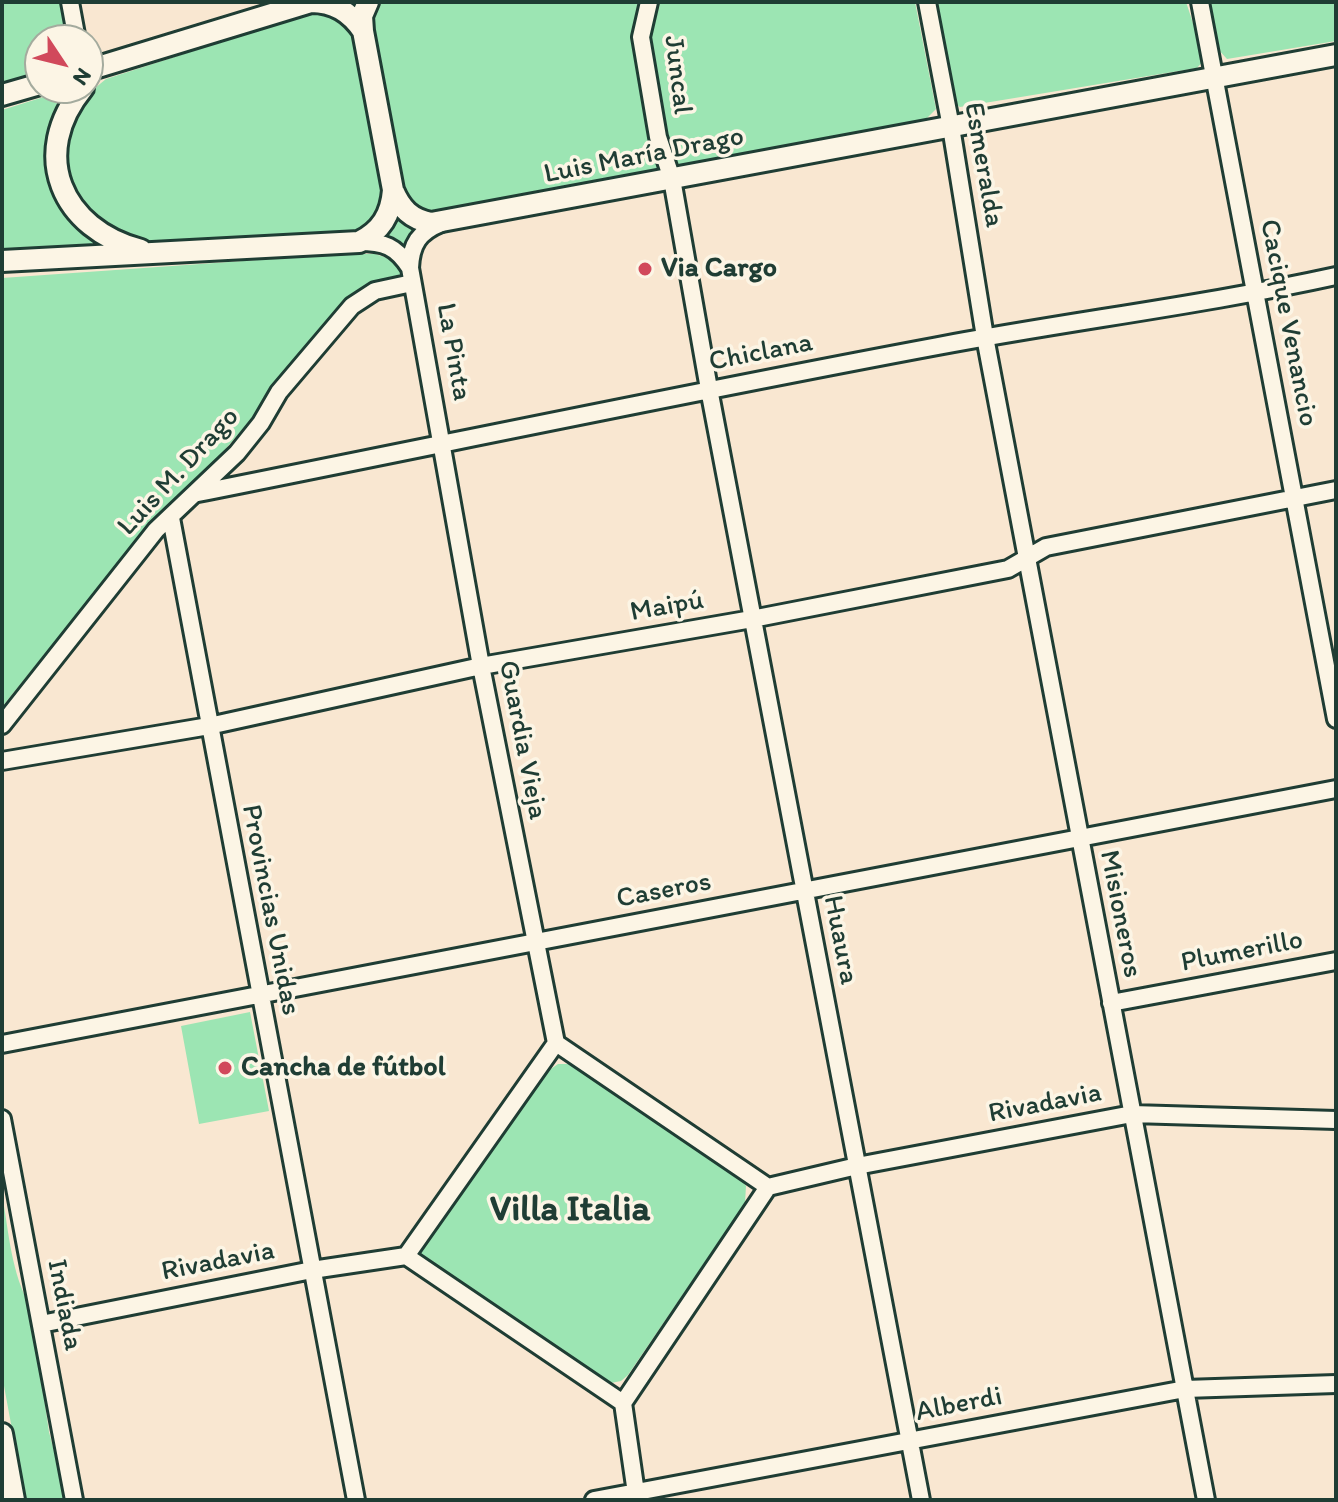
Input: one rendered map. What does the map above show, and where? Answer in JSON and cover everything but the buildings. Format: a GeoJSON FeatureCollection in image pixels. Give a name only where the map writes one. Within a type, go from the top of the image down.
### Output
{"type":"FeatureCollection","features":[{"type":"Feature","properties":{"kind":"main road"},"geometry":{"type":"LineString","coordinates":[[104,66],[312,2],[344,11],[363,31]]}},
{"type":"Feature","properties":{"kind":"main road"},"geometry":{"type":"LineString","coordinates":[[368,2],[362,16],[363,31],[393,190],[398,202],[411,217],[441,223]]}},
{"type":"Feature","properties":{"kind":"main road","name":"Luis María Drago"},"geometry":{"type":"LineString","coordinates":[[441,223],[1336,55]]}},
{"type":"Feature","properties":{"kind":"main road"},"geometry":{"type":"LineString","coordinates":[[104,69],[110,64]]}},
{"type":"Feature","properties":{"kind":"main road"},"geometry":{"type":"LineString","coordinates":[[2,95],[24,89]]}},
{"type":"Feature","properties":{"kind":"main road"},"geometry":{"type":"LineString","coordinates":[[71,104],[58,134],[56,163],[71,205],[91,226],[121,243],[151,253]]}},
{"type":"Feature","properties":{"kind":"main road"},"geometry":{"type":"LineString","coordinates":[[2,261],[359,242],[385,221],[393,190]]}},
{"type":"Feature","properties":{"kind":"main road"},"geometry":{"type":"LineString","coordinates":[[2,1434],[14,1500]]}},
{"type":"Feature","properties":{"kind":"street"},"geometry":{"type":"LineString","coordinates":[[70,2],[74,24]]}},
{"type":"Feature","properties":{"kind":"street","name":"Juncal"},"geometry":{"type":"LineString","coordinates":[[649,2],[641,37],[658,137],[672,179],[709,389]]}},
{"type":"Feature","properties":{"kind":"street","name":"Esmeralda"},"geometry":{"type":"LineString","coordinates":[[927,2],[985,337]]}},
{"type":"Feature","properties":{"kind":"street","name":"Cacique Venancio"},"geometry":{"type":"LineString","coordinates":[[1200,2],[1336,719]]}},
{"type":"Feature","properties":{"kind":"street"},"geometry":{"type":"LineString","coordinates":[[411,275],[412,247],[417,239],[441,223]]}},
{"type":"Feature","properties":{"kind":"street"},"geometry":{"type":"LineString","coordinates":[[359,242],[392,246],[411,275]]}},
{"type":"Feature","properties":{"kind":"street","name":"La Pinta"},"geometry":{"type":"LineString","coordinates":[[411,275],[441,445]]}},
{"type":"Feature","properties":{"kind":"street","name":"Luis M. Drago"},"geometry":{"type":"LineString","coordinates":[[2,725],[156,530],[237,453],[261,423],[279,392],[352,306],[375,291],[411,275]]}},
{"type":"Feature","properties":{"kind":"street","name":"Chiclana"},"geometry":{"type":"LineString","coordinates":[[198,493],[709,389],[985,337],[1256,293],[1336,276]]}},
{"type":"Feature","properties":{"kind":"street","name":"Misioneros"},"geometry":{"type":"LineString","coordinates":[[985,337],[1206,1500]]}},
{"type":"Feature","properties":{"kind":"street","name":"Huaura"},"geometry":{"type":"LineString","coordinates":[[709,389],[921,1500]]}},
{"type":"Feature","properties":{"kind":"street","name":"Guardia Vieja"},"geometry":{"type":"LineString","coordinates":[[441,445],[534,942],[556,1043]]}},
{"type":"Feature","properties":{"kind":"street","name":"Maipú"},"geometry":{"type":"LineString","coordinates":[[2,761],[209,726],[481,666],[752,619],[1008,569],[1046,547],[1336,490]]}},
{"type":"Feature","properties":{"kind":"street","name":"Provincias Unidas"},"geometry":{"type":"LineString","coordinates":[[171,518],[356,1500]]}},
{"type":"Feature","properties":{"kind":"street","name":"Caseros"},"geometry":{"type":"LineString","coordinates":[[2,1044],[1336,789]]}},
{"type":"Feature","properties":{"kind":"street","name":"Plumerillo"},"geometry":{"type":"LineString","coordinates":[[1111,1003],[1336,961]]}},
{"type":"Feature","properties":{"kind":"street"},"geometry":{"type":"LineString","coordinates":[[623,1403],[406,1256],[556,1043],[768,1187],[623,1403],[637,1496]]}},
{"type":"Feature","properties":{"kind":"street","name":"Rivadavia"},"geometry":{"type":"LineString","coordinates":[[768,1187],[857,1166],[1132,1114],[1336,1120]]}},
{"type":"Feature","properties":{"kind":"street","name":"Indiada"},"geometry":{"type":"LineString","coordinates":[[2,1119],[74,1500]]}},
{"type":"Feature","properties":{"kind":"street","name":"Rivadavia"},"geometry":{"type":"LineString","coordinates":[[41,1324],[312,1270],[406,1256]]}},
{"type":"Feature","properties":{"kind":"street","name":"Alberdi"},"geometry":{"type":"LineString","coordinates":[[594,1500],[637,1496],[1185,1389],[1336,1384]]}},
{"type":"Feature","properties":{"kind":"green space"},"geometry":{"type":"Polygon","coordinates":[[[2,2],[63,2],[67,24],[24,24],[24,78],[2,85],[2,2]]]}},
{"type":"Feature","properties":{"kind":"green space"},"geometry":{"type":"Polygon","coordinates":[[[382,2],[645,2],[641,24],[668,169],[429,213],[405,203],[371,24],[382,2]]]}},
{"type":"Feature","properties":{"kind":"green space"},"geometry":{"type":"Polygon","coordinates":[[[651,2],[915,2],[936,109],[926,119],[678,166],[670,158],[647,48],[651,2]]]}},
{"type":"Feature","properties":{"kind":"green space"},"geometry":{"type":"Polygon","coordinates":[[[935,2],[1186,2],[1205,59],[1197,68],[960,107],[953,102],[935,2]]]}},
{"type":"Feature","properties":{"kind":"green space"},"geometry":{"type":"Polygon","coordinates":[[[1208,2],[1336,2],[1336,41],[1227,59],[1217,48],[1208,2]]]}},
{"type":"Feature","properties":{"kind":"green space"},"geometry":{"type":"Polygon","coordinates":[[[314,12],[328,15],[340,20],[356,42],[385,194],[370,220],[354,230],[143,242],[131,240],[83,212],[63,169],[65,131],[80,104],[104,104],[106,79],[314,12]]]}},
{"type":"Feature","properties":{"kind":"green space"},"geometry":{"type":"Polygon","coordinates":[[[24,103],[65,104],[49,145],[100,243],[2,253],[2,110],[24,103]]]}},
{"type":"Feature","properties":{"kind":"green space"},"geometry":{"type":"Polygon","coordinates":[[[397,209],[417,229],[405,245],[379,234],[397,209]]]}},
{"type":"Feature","properties":{"kind":"green space"},"geometry":{"type":"Polygon","coordinates":[[[375,254],[397,261],[402,274],[400,278],[376,283],[251,429],[241,431],[192,488],[147,527],[2,707],[2,278],[375,254]]]}},
{"type":"Feature","properties":{"kind":"green space","name":"Cancha de fútbol"},"geometry":{"type":"Polygon","coordinates":[[[250,1012],[269,1111],[199,1124],[181,1026],[250,1012]]]}},
{"type":"Feature","properties":{"kind":"green space"},"geometry":{"type":"Polygon","coordinates":[[[558,1064],[581,1069],[741,1179],[746,1186],[745,1203],[628,1375],[621,1381],[611,1383],[423,1258],[420,1251],[548,1071],[558,1064]]]}},
{"type":"Feature","properties":{"kind":"green space"},"geometry":{"type":"Polygon","coordinates":[[[2,1194],[15,1267],[31,1308],[49,1432],[67,1500],[25,1500],[2,1375],[2,1194]]]}},
{"type":"Feature","properties":{"kind":"place","name":"Via Cargo"},"geometry":{"type":"Point","coordinates":[645,269]}},
{"type":"Feature","properties":{"kind":"place","name":"Cancha de fútbol"},"geometry":{"type":"Point","coordinates":[225,1068]}},
{"type":"Feature","properties":{"kind":"district","name":"Villa Italia"},"geometry":{"type":"Point","coordinates":[570,1211]}}]}
